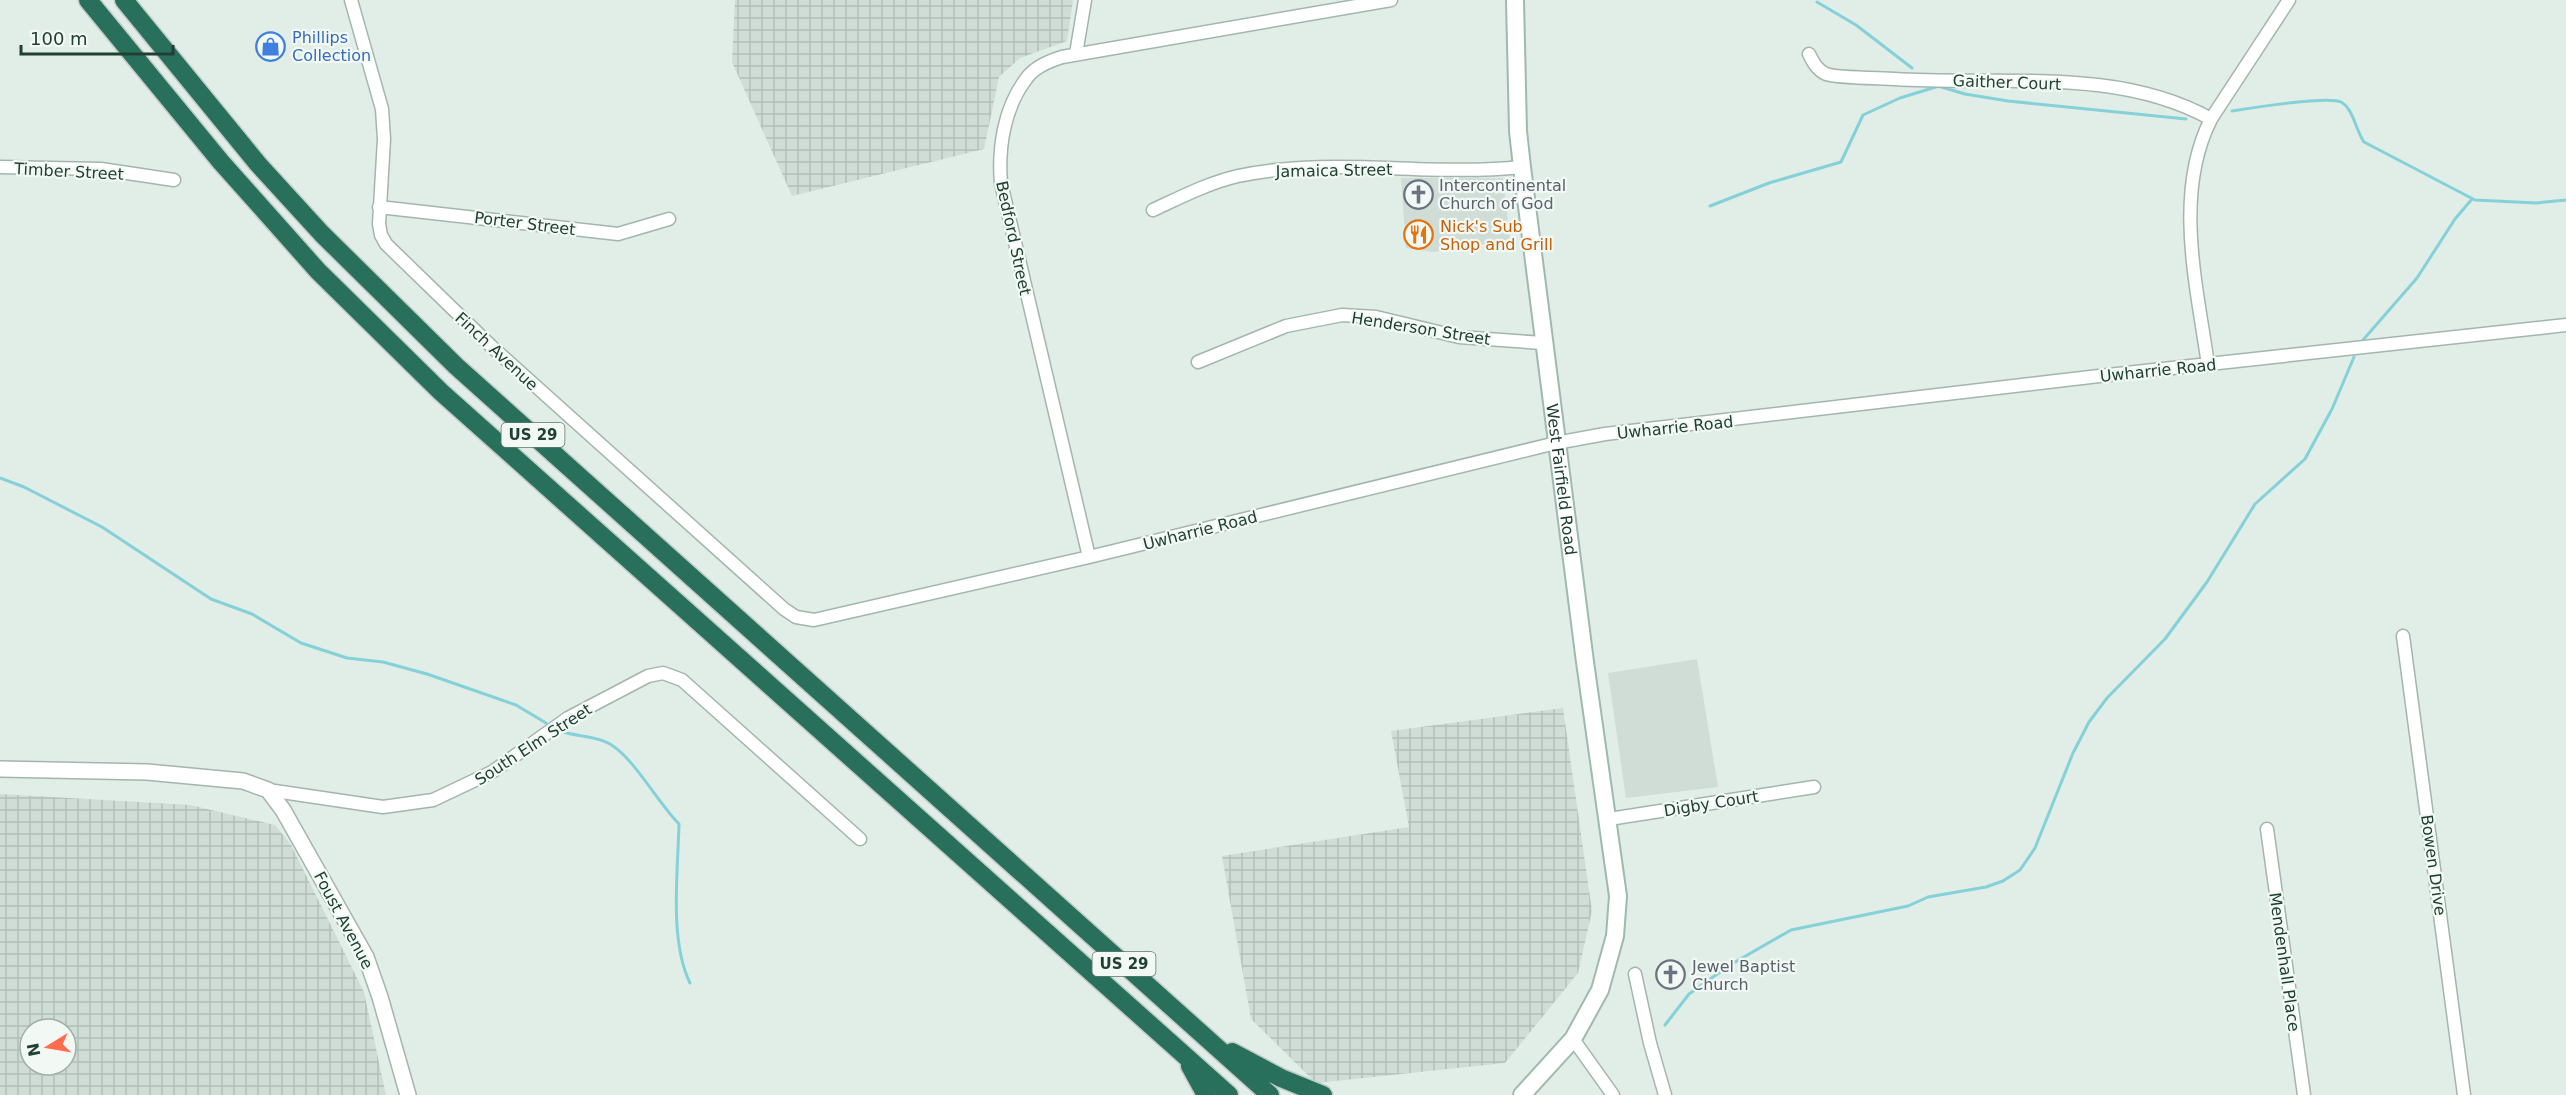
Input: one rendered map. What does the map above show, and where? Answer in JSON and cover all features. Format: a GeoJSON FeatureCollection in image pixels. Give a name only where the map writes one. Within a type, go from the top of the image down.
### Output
{"type":"FeatureCollection","features":[{"type":"Feature","properties":{"kind":"highway"},"geometry":{"type":"LineString","coordinates":[[73,0],[102,17]]}},
{"type":"Feature","properties":{"kind":"highway","name":"US 29"},"geometry":{"type":"LineString","coordinates":[[88,0],[221,162],[311,263],[441,393],[1229,1095]]}},
{"type":"Feature","properties":{"kind":"highway","name":"US 29"},"geometry":{"type":"LineString","coordinates":[[124,0],[266,172],[322,234],[456,366],[1269,1095]]}},
{"type":"Feature","properties":{"kind":"highway"},"geometry":{"type":"LineString","coordinates":[[1206,1038],[1281,1078],[1323,1095]]}},
{"type":"Feature","properties":{"kind":"highway"},"geometry":{"type":"LineString","coordinates":[[1184,1054],[1206,1095]]}},
{"type":"Feature","properties":{"kind":"main road","name":"West Fairfield Road"},"geometry":{"type":"LineString","coordinates":[[1515,0],[1518,131],[1522,167],[1556,443],[1618,896],[1616,936],[1600,990],[1573,1039],[1522,1095]]}},
{"type":"Feature","properties":{"kind":"street","name":"Finch Avenue"},"geometry":{"type":"LineString","coordinates":[[351,0],[382,109],[384,139],[380,207],[381,235],[386,244],[491,346],[775,601],[800,618]]}},
{"type":"Feature","properties":{"kind":"street"},"geometry":{"type":"LineString","coordinates":[[1076,54],[1085,0]]}},
{"type":"Feature","properties":{"kind":"street","name":"Bedford Street"},"geometry":{"type":"LineString","coordinates":[[1089,557],[1003,194],[1000,169],[1006,123],[1014,99],[1026,77],[1051,61],[1076,54],[1391,0]]}},
{"type":"Feature","properties":{"kind":"street"},"geometry":{"type":"LineString","coordinates":[[2208,365],[2191,229],[2196,156],[2202,136],[2211,119],[2289,0]]}},
{"type":"Feature","properties":{"kind":"street","name":"Gaither Court"},"geometry":{"type":"LineString","coordinates":[[1809,54],[1814,65],[1827,74],[1903,80],[2048,82],[2118,88],[2156,95],[2211,119]]}},
{"type":"Feature","properties":{"kind":"street","name":"Timber Street"},"geometry":{"type":"LineString","coordinates":[[0,167],[101,169],[174,180]]}},
{"type":"Feature","properties":{"kind":"street","name":"Jamaica Street"},"geometry":{"type":"LineString","coordinates":[[1153,210],[1193,190],[1237,177],[1273,171],[1351,167],[1438,171],[1522,167]]}},
{"type":"Feature","properties":{"kind":"street","name":"Porter Street"},"geometry":{"type":"LineString","coordinates":[[380,207],[618,234],[669,219]]}},
{"type":"Feature","properties":{"kind":"street","name":"Henderson Street"},"geometry":{"type":"LineString","coordinates":[[1198,362],[1286,326],[1342,315],[1376,317],[1459,337],[1543,343]]}},
{"type":"Feature","properties":{"kind":"street","name":"Uwharrie Road"},"geometry":{"type":"LineString","coordinates":[[800,618],[814,620],[843,614],[1089,557],[1556,443],[1625,432],[2566,325]]}},
{"type":"Feature","properties":{"kind":"street","name":"Bowen Drive"},"geometry":{"type":"LineString","coordinates":[[2403,636],[2464,1095]]}},
{"type":"Feature","properties":{"kind":"street","name":"South Elm Street"},"geometry":{"type":"LineString","coordinates":[[0,770],[147,772],[243,781],[268,790],[383,807],[433,800],[492,772],[568,718],[648,676],[663,673],[682,680],[860,839]]}},
{"type":"Feature","properties":{"kind":"street","name":"Digby Court"},"geometry":{"type":"LineString","coordinates":[[1609,819],[1814,787]]}},
{"type":"Feature","properties":{"kind":"street","name":"Foust Avenue"},"geometry":{"type":"LineString","coordinates":[[268,790],[289,821],[366,957],[408,1095]]}},
{"type":"Feature","properties":{"kind":"street","name":"Mendenhall Place"},"geometry":{"type":"LineString","coordinates":[[2267,829],[2304,1095]]}},
{"type":"Feature","properties":{"kind":"street"},"geometry":{"type":"LineString","coordinates":[[1635,974],[1650,1043],[1665,1095]]}},
{"type":"Feature","properties":{"kind":"street"},"geometry":{"type":"LineString","coordinates":[[1573,1039],[1613,1095]]}},
{"type":"Feature","properties":{"kind":"shaded area"},"geometry":{"type":"Polygon","coordinates":[[[735,0],[1073,0],[1067,41],[1020,58],[999,77],[984,149],[792,196],[732,62],[735,0]]]}},
{"type":"Feature","properties":{"kind":"shaded area"},"geometry":{"type":"Polygon","coordinates":[[[1401,178],[1503,178],[1510,240],[1433,252],[1406,248],[1401,178]]]}},
{"type":"Feature","properties":{"kind":"shaded area"},"geometry":{"type":"Polygon","coordinates":[[[1697,659],[1718,787],[1626,798],[1608,673],[1697,659]]]}},
{"type":"Feature","properties":{"kind":"shaded area"},"geometry":{"type":"Polygon","coordinates":[[[1563,708],[1592,911],[1578,973],[1505,1063],[1316,1083],[1251,1019],[1222,856],[1409,827],[1391,731],[1563,708]]]}},
{"type":"Feature","properties":{"kind":"shaded area"},"geometry":{"type":"Polygon","coordinates":[[[0,794],[190,805],[275,825],[291,845],[364,992],[386,1095],[0,1095],[0,794]]]}},
{"type":"Feature","properties":{"kind":"waterway"},"geometry":{"type":"LineString","coordinates":[[1817,2],[1856,25],[1912,68]]}},
{"type":"Feature","properties":{"kind":"waterway"},"geometry":{"type":"LineString","coordinates":[[1938,86],[1965,94],[2008,101],[2186,119]]}},
{"type":"Feature","properties":{"kind":"waterway"},"geometry":{"type":"LineString","coordinates":[[1710,206],[1769,183],[1841,162],[1863,115],[1900,98],[1939,86]]}},
{"type":"Feature","properties":{"kind":"waterway"},"geometry":{"type":"LineString","coordinates":[[2232,111],[2306,101],[2341,102],[2349,109],[2364,142],[2475,200],[2536,203],[2566,200]]}},
{"type":"Feature","properties":{"kind":"waterway"},"geometry":{"type":"LineString","coordinates":[[2363,340],[2417,278],[2455,219],[2472,199]]}},
{"type":"Feature","properties":{"kind":"waterway"},"geometry":{"type":"LineString","coordinates":[[1665,1025],[1689,994],[1730,965],[1791,930],[1908,906],[1928,897],[1986,887],[2003,881],[2020,870],[2035,848],[2073,753],[2089,722],[2107,698],[2165,639],[2207,582],[2255,504],[2305,459],[2332,409],[2354,357]]}},
{"type":"Feature","properties":{"kind":"waterway"},"geometry":{"type":"LineString","coordinates":[[0,478],[24,487],[102,527],[211,599],[252,614],[301,643],[347,658],[383,662],[427,674],[516,705],[546,723]]}},
{"type":"Feature","properties":{"kind":"waterway"},"geometry":{"type":"LineString","coordinates":[[560,731],[598,739],[619,751],[628,759],[679,824],[677,926],[683,966],[690,983]]}},
{"type":"Feature","properties":{"kind":"place","name":"Phillips Collection"},"geometry":{"type":"Point","coordinates":[271,46]}},
{"type":"Feature","properties":{"kind":"place","name":"Intercontinental Church of God"},"geometry":{"type":"Point","coordinates":[1418,194]}},
{"type":"Feature","properties":{"kind":"place","name":"Nick's Sub Shop and Grill"},"geometry":{"type":"Point","coordinates":[1419,235]}},
{"type":"Feature","properties":{"kind":"place","name":"Jewel Baptist Church"},"geometry":{"type":"Point","coordinates":[1671,975]}}]}
